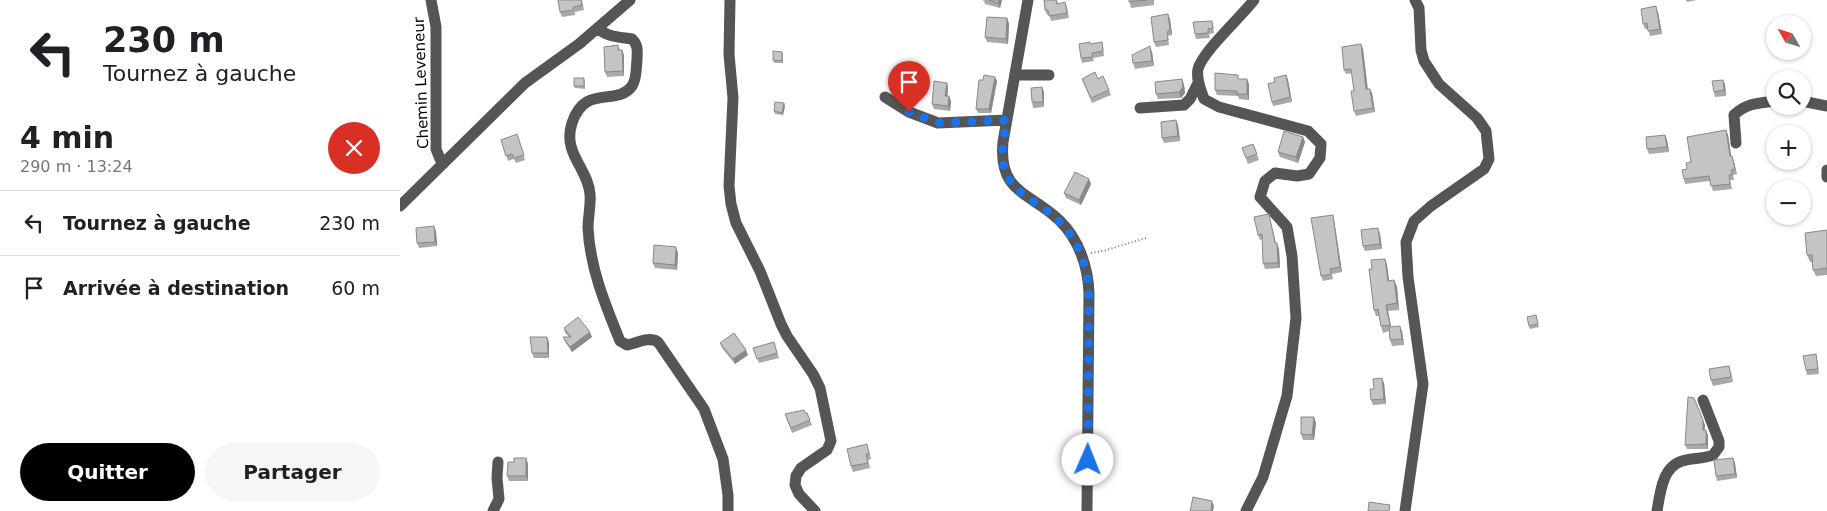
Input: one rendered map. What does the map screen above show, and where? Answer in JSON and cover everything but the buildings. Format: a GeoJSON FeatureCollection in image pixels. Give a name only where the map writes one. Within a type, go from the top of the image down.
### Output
{"type":"FeatureCollection","features":[{"type":"Feature","properties":{"kind":"street","name":"Chemin Leveneur"},"geometry":{"type":"LineString","coordinates":[[431,0],[436,27],[436,149],[440,160],[444,163]]}},
{"type":"Feature","properties":{"kind":"street"},"geometry":{"type":"LineString","coordinates":[[400,206],[525,83],[579,44],[630,0]]}},
{"type":"Feature","properties":{"kind":"street"},"geometry":{"type":"LineString","coordinates":[[730,0],[729,54],[733,98],[729,186],[731,204],[736,223],[760,271],[786,336],[809,367],[820,388],[831,435],[830,446],[822,455],[801,468],[796,476],[795,485],[799,494],[815,511]]}},
{"type":"Feature","properties":{"kind":"street"},"geometry":{"type":"LineString","coordinates":[[1020,0],[1026,13]]}},
{"type":"Feature","properties":{"kind":"street"},"geometry":{"type":"LineString","coordinates":[[1028,0],[1002,150],[1003,165],[1007,177],[1023,194],[1063,224],[1082,255],[1086,271],[1089,293],[1087,511]]}},
{"type":"Feature","properties":{"kind":"street"},"geometry":{"type":"LineString","coordinates":[[1246,511],[1263,477],[1287,396],[1296,318],[1292,256],[1287,227],[1260,197],[1265,181],[1275,172],[1297,176],[1309,174],[1320,158],[1320,144],[1308,131],[1219,107],[1204,99],[1198,83],[1198,68],[1206,55],[1254,0]]}},
{"type":"Feature","properties":{"kind":"street"},"geometry":{"type":"LineString","coordinates":[[1405,511],[1423,384],[1408,277],[1406,242],[1414,221],[1430,206],[1484,169],[1489,159],[1486,131],[1477,118],[1439,84],[1424,61],[1421,50],[1419,8],[1415,0]]}},
{"type":"Feature","properties":{"kind":"street"},"geometry":{"type":"LineString","coordinates":[[598,28],[608,35],[632,39],[638,46],[636,76],[632,87],[618,94],[596,97],[584,103],[576,113],[571,125],[571,148],[590,194],[588,228],[598,287],[620,341],[627,345],[649,339],[658,342],[704,409],[723,458],[728,495],[728,511]]}},
{"type":"Feature","properties":{"kind":"street"},"geometry":{"type":"LineString","coordinates":[[1016,75],[1049,75]]}},
{"type":"Feature","properties":{"kind":"street"},"geometry":{"type":"LineString","coordinates":[[1140,108],[1184,105],[1190,99],[1198,83]]}},
{"type":"Feature","properties":{"kind":"street"},"geometry":{"type":"LineString","coordinates":[[885,97],[909,112],[938,123],[1007,120]]}},
{"type":"Feature","properties":{"kind":"street"},"geometry":{"type":"LineString","coordinates":[[1736,142],[1734,115],[1749,104],[1766,102]]}},
{"type":"Feature","properties":{"kind":"street"},"geometry":{"type":"LineString","coordinates":[[1811,103],[1827,106]]}},
{"type":"Feature","properties":{"kind":"street"},"geometry":{"type":"LineString","coordinates":[[1827,170],[1827,176]]}},
{"type":"Feature","properties":{"kind":"street"},"geometry":{"type":"LineString","coordinates":[[1657,511],[1662,484],[1669,470],[1681,461],[1713,455],[1719,447],[1719,440],[1703,400]]}},
{"type":"Feature","properties":{"kind":"street"},"geometry":{"type":"LineString","coordinates":[[493,511],[499,499],[498,462]]}},
{"type":"Feature","properties":{"kind":"path"},"geometry":{"type":"LineString","coordinates":[[1082,255],[1103,251],[1146,238]]}},
{"type":"Feature","properties":{"kind":"route"},"geometry":{"type":"LineString","coordinates":[[909,112],[938,123],[1007,120],[1002,150],[1003,165],[1007,177],[1023,194],[1063,224],[1080,251],[1084,260],[1089,293],[1088,460]]}}]}
